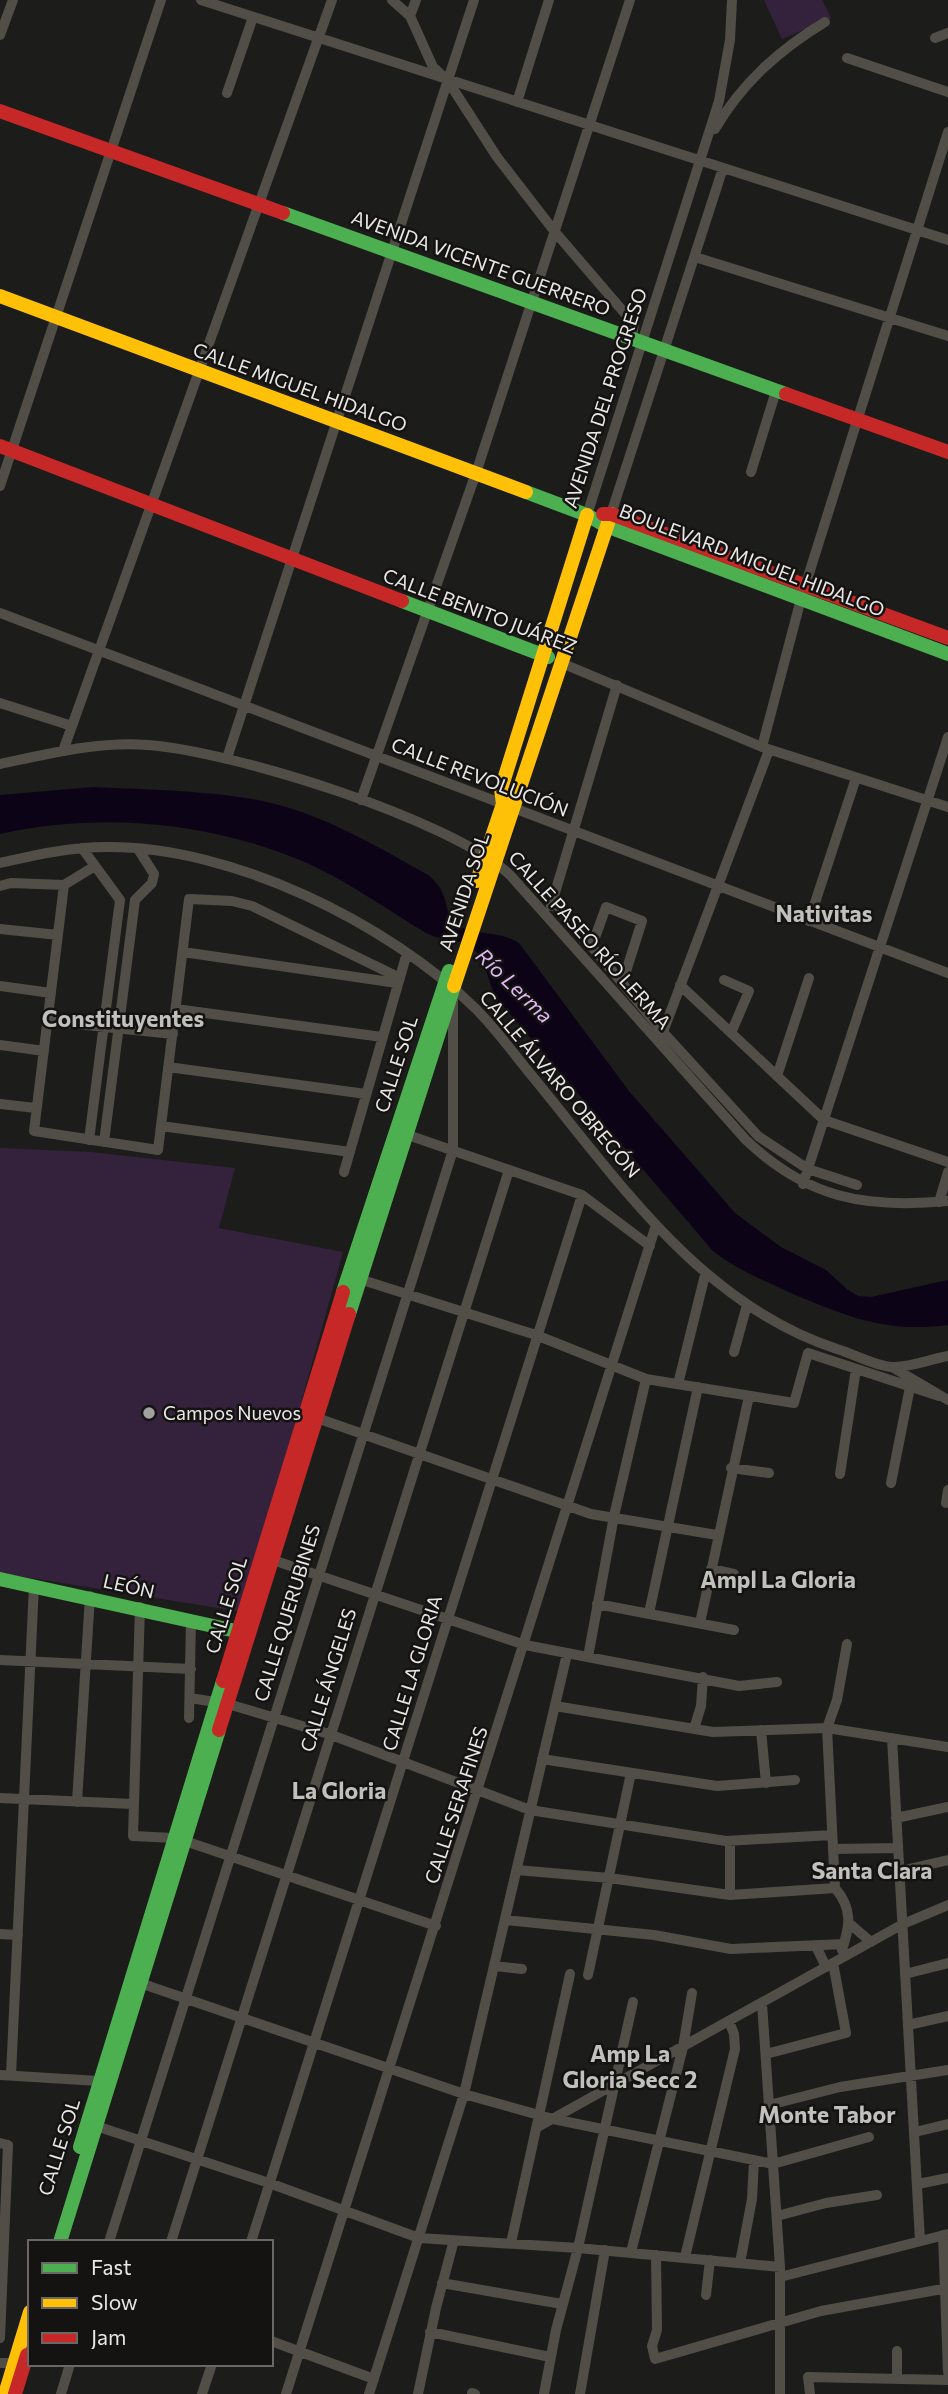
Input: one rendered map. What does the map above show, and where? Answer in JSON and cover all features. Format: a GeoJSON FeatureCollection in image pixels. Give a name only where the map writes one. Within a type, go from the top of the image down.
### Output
{"type":"FeatureCollection","features":[{"type":"Feature","properties":{"kind":"street"},"geometry":{"type":"LineString","coordinates":[[0,35],[13,0]]}},
{"type":"Feature","properties":{"kind":"street"},"geometry":{"type":"LineString","coordinates":[[0,486],[6,448],[56,317],[161,0]]}},
{"type":"Feature","properties":{"kind":"street"},"geometry":{"type":"LineString","coordinates":[[201,0],[948,240]]}},
{"type":"Feature","properties":{"kind":"street"},"geometry":{"type":"LineString","coordinates":[[63,751],[332,0]]}},
{"type":"Feature","properties":{"kind":"street"},"geometry":{"type":"LineString","coordinates":[[392,0],[410,16],[433,67],[448,81],[497,158],[555,232],[634,324],[638,340]]}},
{"type":"Feature","properties":{"kind":"street"},"geometry":{"type":"LineString","coordinates":[[410,16],[416,0]]}},
{"type":"Feature","properties":{"kind":"street"},"geometry":{"type":"LineString","coordinates":[[227,758],[242,705],[474,0]]}},
{"type":"Feature","properties":{"kind":"street"},"geometry":{"type":"LineString","coordinates":[[517,102],[549,0]]}},
{"type":"Feature","properties":{"kind":"street"},"geometry":{"type":"LineString","coordinates":[[361,800],[476,474],[630,0]]}},
{"type":"Feature","properties":{"kind":"street","name":"AVENIDA DEL PROGRESO"},"geometry":{"type":"LineString","coordinates":[[507,806],[501,789],[587,515],[638,340],[708,142],[728,52],[732,0]]}},
{"type":"Feature","properties":{"kind":"street"},"geometry":{"type":"LineString","coordinates":[[227,93],[253,17]]}},
{"type":"Feature","properties":{"kind":"street"},"geometry":{"type":"LineString","coordinates":[[708,142],[725,112],[753,77],[796,40],[825,22]]}},
{"type":"Feature","properties":{"kind":"street"},"geometry":{"type":"LineString","coordinates":[[935,38],[948,33]]}},
{"type":"Feature","properties":{"kind":"street"},"geometry":{"type":"LineString","coordinates":[[847,58],[948,92]]}},
{"type":"Feature","properties":{"kind":"street","name":"AVENIDA VICENTE GUERRERO"},"geometry":{"type":"LineString","coordinates":[[0,111],[948,452]]}},
{"type":"Feature","properties":{"kind":"street"},"geometry":{"type":"LineString","coordinates":[[663,1032],[720,886],[765,749],[803,592],[948,132]]}},
{"type":"Feature","properties":{"kind":"street"},"geometry":{"type":"LineString","coordinates":[[507,806],[608,520],[723,168]]}},
{"type":"Feature","properties":{"kind":"street"},"geometry":{"type":"LineString","coordinates":[[695,257],[948,336]]}},
{"type":"Feature","properties":{"kind":"street","name":"CALLE MIGUEL HIDALGO"},"geometry":{"type":"LineString","coordinates":[[0,296],[587,515]]}},
{"type":"Feature","properties":{"kind":"street"},"geometry":{"type":"LineString","coordinates":[[751,472],[776,391]]}},
{"type":"Feature","properties":{"kind":"street","name":"CALLE BENITO JUÁREZ"},"geometry":{"type":"LineString","coordinates":[[6,448],[542,655],[765,749],[948,807]]}},
{"type":"Feature","properties":{"kind":"street","name":"BOULEVARD MIGUEL HIDALGO"},"geometry":{"type":"LineString","coordinates":[[587,515],[608,520],[803,592],[948,638]]}},
{"type":"Feature","properties":{"kind":"street","name":"BOULEVARD MIGUEL HIDALGO"},"geometry":{"type":"LineString","coordinates":[[803,592],[948,654]]}},
{"type":"Feature","properties":{"kind":"street","name":"CALLE REVOLUCIÓN"},"geometry":{"type":"LineString","coordinates":[[0,613],[948,973]]}},
{"type":"Feature","properties":{"kind":"street"},"geometry":{"type":"LineString","coordinates":[[617,685],[552,904],[758,1136],[808,1169],[857,1185]]}},
{"type":"Feature","properties":{"kind":"street"},"geometry":{"type":"LineString","coordinates":[[0,703],[72,726]]}},
{"type":"Feature","properties":{"kind":"street"},"geometry":{"type":"LineString","coordinates":[[803,1184],[948,737]]}},
{"type":"Feature","properties":{"kind":"street","name":"CALLE PASEO RÍO LERMA"},"geometry":{"type":"LineString","coordinates":[[0,764],[104,745],[145,744],[187,749],[227,758],[361,800],[490,858],[548,915],[746,1140],[772,1165],[803,1184],[858,1201],[943,1202]]}},
{"type":"Feature","properties":{"kind":"street"},"geometry":{"type":"LineString","coordinates":[[809,921],[856,778]]}},
{"type":"Feature","properties":{"kind":"street","name":"AVENIDA SOL"},"geometry":{"type":"LineString","coordinates":[[450,980],[507,806]]}},
{"type":"Feature","properties":{"kind":"street"},"geometry":{"type":"LineString","coordinates":[[82,848],[120,900],[89,1140]]}},
{"type":"Feature","properties":{"kind":"street","name":"CALLE ÁLVARO OBREGÓN"},"geometry":{"type":"LineString","coordinates":[[0,863],[82,848],[138,849],[204,861],[269,880],[331,906],[390,939],[450,980],[478,1010],[656,1225],[705,1275],[747,1305],[817,1342],[892,1367],[943,1398]]}},
{"type":"Feature","properties":{"kind":"street"},"geometry":{"type":"LineString","coordinates":[[104,1142],[135,900],[152,883],[154,874],[138,849]]}},
{"type":"Feature","properties":{"kind":"street"},"geometry":{"type":"LineString","coordinates":[[0,886],[11,883],[64,885],[95,866]]}},
{"type":"Feature","properties":{"kind":"street"},"geometry":{"type":"LineString","coordinates":[[64,885],[34,1131],[158,1150],[189,899],[232,901],[252,906],[397,980]]}},
{"type":"Feature","properties":{"kind":"street"},"geometry":{"type":"LineString","coordinates":[[120,900],[135,900]]}},
{"type":"Feature","properties":{"kind":"street"},"geometry":{"type":"LineString","coordinates":[[592,946],[606,907],[642,921],[623,982]]}},
{"type":"Feature","properties":{"kind":"street"},"geometry":{"type":"LineString","coordinates":[[0,929],[58,935]]}},
{"type":"Feature","properties":{"kind":"street"},"geometry":{"type":"LineString","coordinates":[[183,952],[397,980]]}},
{"type":"Feature","properties":{"kind":"street"},"geometry":{"type":"LineString","coordinates":[[344,1172],[397,980],[407,953]]}},
{"type":"Feature","properties":{"kind":"street"},"geometry":{"type":"LineString","coordinates":[[776,1076],[809,978]]}},
{"type":"Feature","properties":{"kind":"street","name":"CALLE SOL"},"geometry":{"type":"LineString","coordinates":[[267,1558],[317,1418],[354,1277],[405,1134],[450,980]]}},
{"type":"Feature","properties":{"kind":"street","name":"CALLE SOL"},"geometry":{"type":"LineString","coordinates":[[61,2240],[96,2126],[135,1981],[354,1277],[450,980]]}},
{"type":"Feature","properties":{"kind":"street","name":"CALLE QUERUBINES"},"geometry":{"type":"LineString","coordinates":[[109,2240],[361,1433],[453,1150],[450,980]]}},
{"type":"Feature","properties":{"kind":"street"},"geometry":{"type":"LineString","coordinates":[[724,980],[749,991],[731,1033]]}},
{"type":"Feature","properties":{"kind":"street"},"geometry":{"type":"LineString","coordinates":[[680,985],[824,1121],[948,1162]]}},
{"type":"Feature","properties":{"kind":"street"},"geometry":{"type":"LineString","coordinates":[[0,986],[51,993]]}},
{"type":"Feature","properties":{"kind":"street"},"geometry":{"type":"LineString","coordinates":[[176,1009],[382,1037]]}},
{"type":"Feature","properties":{"kind":"street"},"geometry":{"type":"LineString","coordinates":[[47,1021],[173,1034]]}},
{"type":"Feature","properties":{"kind":"street"},"geometry":{"type":"LineString","coordinates":[[0,1045],[44,1051]]}},
{"type":"Feature","properties":{"kind":"street"},"geometry":{"type":"LineString","coordinates":[[169,1067],[366,1094]]}},
{"type":"Feature","properties":{"kind":"street"},"geometry":{"type":"LineString","coordinates":[[0,1104],[36,1108]]}},
{"type":"Feature","properties":{"kind":"street"},"geometry":{"type":"LineString","coordinates":[[161,1126],[350,1152]]}},
{"type":"Feature","properties":{"kind":"street"},"geometry":{"type":"LineString","coordinates":[[405,1134],[582,1195],[650,1246]]}},
{"type":"Feature","properties":{"kind":"street","name":"CALLE ÁNGELES"},"geometry":{"type":"LineString","coordinates":[[172,2240],[509,1170]]}},
{"type":"Feature","properties":{"kind":"street"},"geometry":{"type":"LineString","coordinates":[[943,1202],[948,1172]]}},
{"type":"Feature","properties":{"kind":"street","name":"CALLE LA GLORIA"},"geometry":{"type":"LineString","coordinates":[[252,2240],[582,1195]]}},
{"type":"Feature","properties":{"kind":"street","name":"CALLE SERAFINES"},"geometry":{"type":"LineString","coordinates":[[286,2394],[614,1366],[656,1225]]}},
{"type":"Feature","properties":{"kind":"street"},"geometry":{"type":"LineString","coordinates":[[678,1384],[705,1275]]}},
{"type":"Feature","properties":{"kind":"street"},"geometry":{"type":"LineString","coordinates":[[354,1277],[536,1335],[646,1379],[794,1403],[808,1353],[943,1398]]}},
{"type":"Feature","properties":{"kind":"street"},"geometry":{"type":"LineString","coordinates":[[734,1352],[747,1305]]}},
{"type":"Feature","properties":{"kind":"street"},"geometry":{"type":"LineString","coordinates":[[892,1367],[948,1356]]}},
{"type":"Feature","properties":{"kind":"street"},"geometry":{"type":"LineString","coordinates":[[841,1475],[856,1369]]}},
{"type":"Feature","properties":{"kind":"street"},"geometry":{"type":"LineString","coordinates":[[587,1657],[614,1516],[646,1379]]}},
{"type":"Feature","properties":{"kind":"street"},"geometry":{"type":"LineString","coordinates":[[649,1614],[698,1387]]}},
{"type":"Feature","properties":{"kind":"street"},"geometry":{"type":"LineString","coordinates":[[891,1483],[909,1387]]}},
{"type":"Feature","properties":{"kind":"street"},"geometry":{"type":"LineString","coordinates":[[700,1623],[731,1468],[749,1396]]}},
{"type":"Feature","properties":{"kind":"street"},"geometry":{"type":"LineString","coordinates":[[317,1418],[591,1514],[717,1535]]}},
{"type":"Feature","properties":{"kind":"street"},"geometry":{"type":"LineString","coordinates":[[731,1468],[769,1473]]}},
{"type":"Feature","properties":{"kind":"street"},"geometry":{"type":"LineString","coordinates":[[946,1503],[948,1490]]}},
{"type":"Feature","properties":{"kind":"street"},"geometry":{"type":"LineString","coordinates":[[267,1558],[525,1646],[703,1677],[739,1686],[777,1682]]}},
{"type":"Feature","properties":{"kind":"street"},"geometry":{"type":"LineString","coordinates":[[710,1569],[734,1574]]}},
{"type":"Feature","properties":{"kind":"street","name":"LEÓN"},"geometry":{"type":"LineString","coordinates":[[0,1579],[243,1633]]}},
{"type":"Feature","properties":{"kind":"street"},"geometry":{"type":"LineString","coordinates":[[11,2075],[34,1585]]}},
{"type":"Feature","properties":{"kind":"street"},"geometry":{"type":"LineString","coordinates":[[77,1802],[90,1597]]}},
{"type":"Feature","properties":{"kind":"street"},"geometry":{"type":"LineString","coordinates":[[597,1605],[734,1630]]}},
{"type":"Feature","properties":{"kind":"street"},"geometry":{"type":"LineString","coordinates":[[140,1608],[133,1836],[179,1840],[436,1926]]}},
{"type":"Feature","properties":{"kind":"street"},"geometry":{"type":"LineString","coordinates":[[189,1718],[191,1620]]}},
{"type":"Feature","properties":{"kind":"street"},"geometry":{"type":"LineString","coordinates":[[833,1964],[844,1944],[850,1924],[846,1905],[835,1888],[827,1727],[837,1700],[847,1644]]}},
{"type":"Feature","properties":{"kind":"street"},"geometry":{"type":"LineString","coordinates":[[369,2394],[464,2094],[567,1654]]}},
{"type":"Feature","properties":{"kind":"street"},"geometry":{"type":"LineString","coordinates":[[0,1660],[191,1669]]}},
{"type":"Feature","properties":{"kind":"street"},"geometry":{"type":"LineString","coordinates":[[694,1729],[701,1706],[703,1677]]}},
{"type":"Feature","properties":{"kind":"street"},"geometry":{"type":"LineString","coordinates":[[190,1698],[273,1716],[329,1734],[530,1810],[730,1842],[832,1835]]}},
{"type":"Feature","properties":{"kind":"street"},"geometry":{"type":"LineString","coordinates":[[555,1706],[713,1732],[827,1727],[948,1747]]}},
{"type":"Feature","properties":{"kind":"street"},"geometry":{"type":"LineString","coordinates":[[761,1730],[766,1783]]}},
{"type":"Feature","properties":{"kind":"street"},"geometry":{"type":"LineString","coordinates":[[892,1738],[920,2241]]}},
{"type":"Feature","properties":{"kind":"street"},"geometry":{"type":"LineString","coordinates":[[542,1759],[717,1786],[795,1780]]}},
{"type":"Feature","properties":{"kind":"street"},"geometry":{"type":"LineString","coordinates":[[588,1975],[631,1773]]}},
{"type":"Feature","properties":{"kind":"street"},"geometry":{"type":"LineString","coordinates":[[0,1798],[134,1804]]}},
{"type":"Feature","properties":{"kind":"street"},"geometry":{"type":"LineString","coordinates":[[896,1818],[948,1807]]}},
{"type":"Feature","properties":{"kind":"street"},"geometry":{"type":"LineString","coordinates":[[730,1842],[730,1895]]}},
{"type":"Feature","properties":{"kind":"street"},"geometry":{"type":"LineString","coordinates":[[833,1849],[898,1847]]}},
{"type":"Feature","properties":{"kind":"street"},"geometry":{"type":"LineString","coordinates":[[900,1871],[948,1860]]}},
{"type":"Feature","properties":{"kind":"street"},"geometry":{"type":"LineString","coordinates":[[517,1870],[609,1878],[730,1895],[835,1888]]}},
{"type":"Feature","properties":{"kind":"street"},"geometry":{"type":"LineString","coordinates":[[536,2128],[903,1924],[948,1905]]}},
{"type":"Feature","properties":{"kind":"street"},"geometry":{"type":"LineString","coordinates":[[506,1920],[598,1929],[731,1949],[844,1944]]}},
{"type":"Feature","properties":{"kind":"street"},"geometry":{"type":"LineString","coordinates":[[850,1924],[871,1942]]}},
{"type":"Feature","properties":{"kind":"street"},"geometry":{"type":"LineString","coordinates":[[0,1934],[18,1935]]}},
{"type":"Feature","properties":{"kind":"street"},"geometry":{"type":"LineString","coordinates":[[766,2054],[846,2034],[833,1964],[816,1946]]}},
{"type":"Feature","properties":{"kind":"street"},"geometry":{"type":"LineString","coordinates":[[905,1974],[948,1963]]}},
{"type":"Feature","properties":{"kind":"street"},"geometry":{"type":"LineString","coordinates":[[495,1966],[522,1969]]}},
{"type":"Feature","properties":{"kind":"street"},"geometry":{"type":"LineString","coordinates":[[511,2243],[570,1975]]}},
{"type":"Feature","properties":{"kind":"street"},"geometry":{"type":"LineString","coordinates":[[135,1981],[464,2094],[553,2119],[773,2164],[869,2137]]}},
{"type":"Feature","properties":{"kind":"street","name":"CALLE SOL"},"geometry":{"type":"LineString","coordinates":[[52,2240],[99,2081],[135,1981]]}},
{"type":"Feature","properties":{"kind":"street"},"geometry":{"type":"LineString","coordinates":[[631,2252],[683,2047],[692,1993]]}},
{"type":"Feature","properties":{"kind":"street"},"geometry":{"type":"LineString","coordinates":[[544,2394],[562,2304],[578,2248],[633,2002]]}},
{"type":"Feature","properties":{"kind":"street"},"geometry":{"type":"LineString","coordinates":[[762,2003],[780,2272],[780,2394]]}},
{"type":"Feature","properties":{"kind":"street"},"geometry":{"type":"LineString","coordinates":[[908,2025],[948,2016]]}},
{"type":"Feature","properties":{"kind":"street"},"geometry":{"type":"LineString","coordinates":[[685,2257],[735,2049],[734,2034],[729,2021]]}},
{"type":"Feature","properties":{"kind":"street"},"geometry":{"type":"LineString","coordinates":[[769,2105],[840,2087],[912,2078],[948,2070]]}},
{"type":"Feature","properties":{"kind":"street"},"geometry":{"type":"LineString","coordinates":[[0,2075],[99,2081]]}},
{"type":"Feature","properties":{"kind":"street"},"geometry":{"type":"LineString","coordinates":[[915,2132],[948,2124]]}},
{"type":"Feature","properties":{"kind":"street"},"geometry":{"type":"LineString","coordinates":[[96,2126],[270,2183],[419,2238],[685,2257],[740,2263],[780,2272],[945,2234],[948,2372]]}},
{"type":"Feature","properties":{"kind":"street"},"geometry":{"type":"LineString","coordinates":[[0,2338],[4,2144]]}},
{"type":"Feature","properties":{"kind":"street"},"geometry":{"type":"LineString","coordinates":[[740,2263],[752,2199],[754,2160]]}},
{"type":"Feature","properties":{"kind":"street"},"geometry":{"type":"LineString","coordinates":[[918,2184],[948,2178]]}},
{"type":"Feature","properties":{"kind":"street"},"geometry":{"type":"LineString","coordinates":[[777,2216],[826,2203],[877,2195]]}},
{"type":"Feature","properties":{"kind":"street"},"geometry":{"type":"LineString","coordinates":[[418,2394],[430,2332],[454,2240]]}},
{"type":"Feature","properties":{"kind":"street"},"geometry":{"type":"LineString","coordinates":[[580,2394],[605,2250]]}},
{"type":"Feature","properties":{"kind":"street"},"geometry":{"type":"LineString","coordinates":[[656,2255],[657,2330],[652,2346],[656,2359],[780,2321],[862,2302],[946,2289]]}},
{"type":"Feature","properties":{"kind":"street"},"geometry":{"type":"LineString","coordinates":[[706,2295],[710,2260]]}},
{"type":"Feature","properties":{"kind":"street"},"geometry":{"type":"LineString","coordinates":[[442,2283],[562,2304]]}},
{"type":"Feature","properties":{"kind":"street"},"geometry":{"type":"LineString","coordinates":[[5,2394],[7,2363],[28,2316]]}},
{"type":"Feature","properties":{"kind":"street"},"geometry":{"type":"LineString","coordinates":[[430,2332],[550,2357]]}},
{"type":"Feature","properties":{"kind":"street"},"geometry":{"type":"LineString","coordinates":[[273,2342],[374,2379]]}},
{"type":"Feature","properties":{"kind":"street"},"geometry":{"type":"LineString","coordinates":[[897,2351],[897,2379]]}},
{"type":"Feature","properties":{"kind":"street"},"geometry":{"type":"LineString","coordinates":[[15,2394],[28,2352]]}},
{"type":"Feature","properties":{"kind":"street"},"geometry":{"type":"LineString","coordinates":[[61,2394],[69,2366]]}},
{"type":"Feature","properties":{"kind":"street"},"geometry":{"type":"LineString","coordinates":[[202,2394],[211,2366]]}},
{"type":"Feature","properties":{"kind":"street"},"geometry":{"type":"LineString","coordinates":[[810,2394],[808,2377],[948,2380]]}},
{"type":"Feature","properties":{"kind":"shaded area"},"geometry":{"type":"Polygon","coordinates":[[[764,0],[822,0],[831,18],[782,39],[764,0]]]}},
{"type":"Feature","properties":{"kind":"shaded area","name":"Campos Nuevos"},"geometry":{"type":"Polygon","coordinates":[[[0,1148],[91,1152],[235,1168],[219,1228],[343,1252],[243,1612],[0,1573],[0,1148]]]}},
{"type":"Feature","properties":{"kind":"water","name":"Río Lerma"},"geometry":{"type":"Polygon","coordinates":[[[93,787],[217,794],[281,805],[346,831],[428,875],[441,890],[450,920],[458,926],[502,936],[519,943],[629,1091],[735,1213],[781,1247],[826,1270],[858,1296],[871,1297],[948,1280],[948,1325],[906,1327],[850,1316],[762,1280],[713,1251],[497,999],[480,958],[466,944],[426,933],[323,870],[271,849],[233,838],[156,824],[116,822],[38,827],[0,834],[0,795],[93,787]]]}},
{"type":"Feature","properties":{"kind":"traffic: fast"},"geometry":{"type":"LineString","coordinates":[[283,213],[786,394]]}},
{"type":"Feature","properties":{"kind":"traffic: fast"},"geometry":{"type":"LineString","coordinates":[[526,492],[587,515],[606,526],[948,654]]}},
{"type":"Feature","properties":{"kind":"traffic: fast"},"geometry":{"type":"LineString","coordinates":[[402,601],[548,657]]}},
{"type":"Feature","properties":{"kind":"traffic: fast"},"geometry":{"type":"LineString","coordinates":[[343,1292],[449,971]]}},
{"type":"Feature","properties":{"kind":"traffic: fast"},"geometry":{"type":"LineString","coordinates":[[349,1314],[454,986]]}},
{"type":"Feature","properties":{"kind":"traffic: fast"},"geometry":{"type":"LineString","coordinates":[[0,1579],[245,1633]]}},
{"type":"Feature","properties":{"kind":"traffic: fast"},"geometry":{"type":"LineString","coordinates":[[80,2147],[223,1681]]}},
{"type":"Feature","properties":{"kind":"traffic: fast"},"geometry":{"type":"LineString","coordinates":[[61,2240],[219,1730]]}},
{"type":"Feature","properties":{"kind":"traffic: slow"},"geometry":{"type":"LineString","coordinates":[[0,296],[526,492]]}},
{"type":"Feature","properties":{"kind":"traffic: slow"},"geometry":{"type":"LineString","coordinates":[[454,986],[611,514]]}},
{"type":"Feature","properties":{"kind":"traffic: slow"},"geometry":{"type":"LineString","coordinates":[[477,881],[503,804],[501,789],[587,515]]}},
{"type":"Feature","properties":{"kind":"traffic: slow"},"geometry":{"type":"LineString","coordinates":[[5,2394],[28,2319]]}},
{"type":"Feature","properties":{"kind":"traffic: jam"},"geometry":{"type":"LineString","coordinates":[[0,111],[283,213]]}},
{"type":"Feature","properties":{"kind":"traffic: jam"},"geometry":{"type":"LineString","coordinates":[[786,394],[948,452]]}},
{"type":"Feature","properties":{"kind":"traffic: jam"},"geometry":{"type":"LineString","coordinates":[[0,446],[402,601]]}},
{"type":"Feature","properties":{"kind":"traffic: jam"},"geometry":{"type":"LineString","coordinates":[[603,514],[611,514],[948,638]]}},
{"type":"Feature","properties":{"kind":"traffic: jam"},"geometry":{"type":"LineString","coordinates":[[223,1681],[343,1292]]}},
{"type":"Feature","properties":{"kind":"traffic: jam"},"geometry":{"type":"LineString","coordinates":[[219,1730],[349,1314]]}},
{"type":"Feature","properties":{"kind":"traffic: jam"},"geometry":{"type":"LineString","coordinates":[[15,2394],[27,2355]]}},
{"type":"Feature","properties":{"kind":"place","name":"Campos Nuevos"},"geometry":{"type":"Point","coordinates":[149,1413]}},
{"type":"Feature","properties":{"kind":"district","name":"Nativitas"},"geometry":{"type":"Point","coordinates":[824,914]}},
{"type":"Feature","properties":{"kind":"district","name":"Constituyentes"},"geometry":{"type":"Point","coordinates":[123,1019]}},
{"type":"Feature","properties":{"kind":"district","name":"Ampl La Gloria"},"geometry":{"type":"Point","coordinates":[778,1580]}},
{"type":"Feature","properties":{"kind":"district","name":"La Gloria"},"geometry":{"type":"Point","coordinates":[339,1791]}},
{"type":"Feature","properties":{"kind":"district","name":"Santa Clara"},"geometry":{"type":"Point","coordinates":[872,1871]}},
{"type":"Feature","properties":{"kind":"district","name":"Amp La Gloria Secc 2"},"geometry":{"type":"Point","coordinates":[630,2067]}},
{"type":"Feature","properties":{"kind":"district","name":"Monte Tabor"},"geometry":{"type":"Point","coordinates":[827,2115]}}]}
